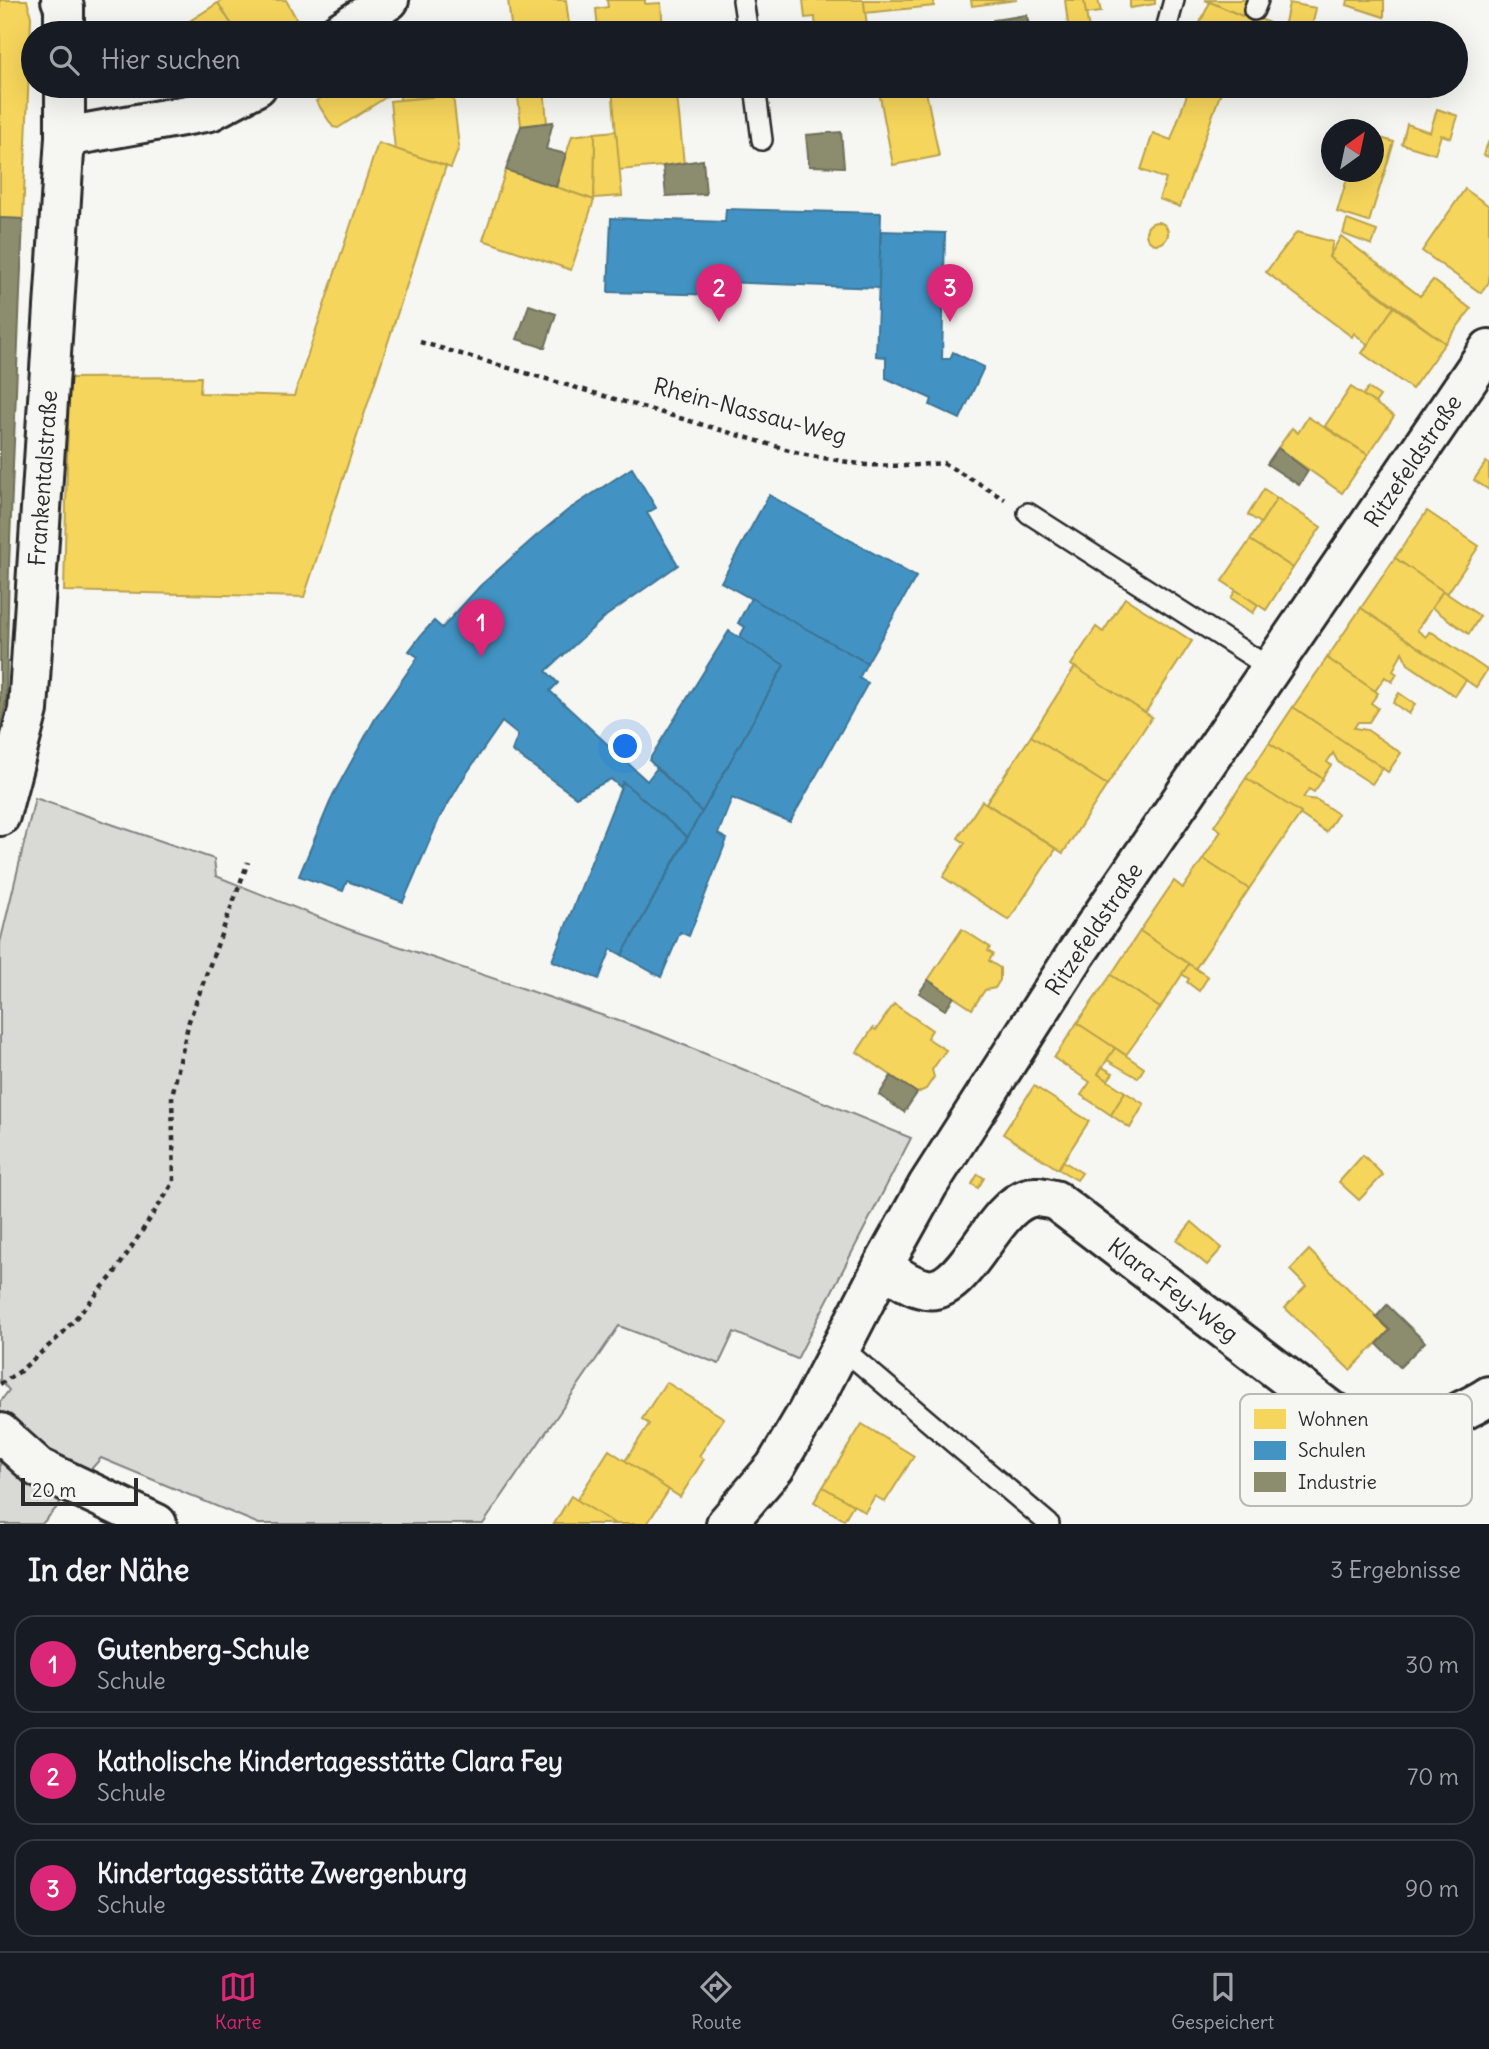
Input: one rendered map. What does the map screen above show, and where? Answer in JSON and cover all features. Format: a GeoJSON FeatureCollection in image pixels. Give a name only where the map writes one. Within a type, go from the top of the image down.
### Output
{"type":"FeatureCollection","features":[{"type":"Feature","properties":{"kind":"street"},"geometry":{"type":"LineString","coordinates":[[61,0],[64,6],[64,21]]}},
{"type":"Feature","properties":{"kind":"street"},"geometry":{"type":"LineString","coordinates":[[357,21],[389,0]]}},
{"type":"Feature","properties":{"kind":"street","name":"Frankentalstraße"},"geometry":{"type":"LineString","coordinates":[[0,816],[28,710],[65,137],[65,98]]}},
{"type":"Feature","properties":{"kind":"street"},"geometry":{"type":"LineString","coordinates":[[65,137],[210,111],[234,98]]}},
{"type":"Feature","properties":{"kind":"street","name":"Ritzefeldstraße"},"geometry":{"type":"LineString","coordinates":[[726,1524],[775,1467],[807,1413],[928,1185],[1076,954],[1489,349]]}},
{"type":"Feature","properties":{"kind":"street","name":"Klara-Fey-Weg"},"geometry":{"type":"LineString","coordinates":[[883,1266],[910,1284],[929,1290],[954,1281],[1011,1206],[1031,1197],[1055,1200],[1310,1394]]}},
{"type":"Feature","properties":{"kind":"street","name":"Klara-Fey-Weg"},"geometry":{"type":"LineString","coordinates":[[1472,1405],[1489,1396]]}},
{"type":"Feature","properties":{"kind":"street"},"geometry":{"type":"LineString","coordinates":[[0,1433],[39,1468],[158,1524]]}},
{"type":"Feature","properties":{"kind":"lane"},"geometry":{"type":"LineString","coordinates":[[743,0],[746,21]]}},
{"type":"Feature","properties":{"kind":"lane"},"geometry":{"type":"LineString","coordinates":[[1168,21],[1174,0]]}},
{"type":"Feature","properties":{"kind":"lane"},"geometry":{"type":"LineString","coordinates":[[757,98],[762,140]]}},
{"type":"Feature","properties":{"kind":"lane"},"geometry":{"type":"LineString","coordinates":[[1028,513],[1270,668]]}},
{"type":"Feature","properties":{"kind":"lane"},"geometry":{"type":"LineString","coordinates":[[841,1347],[1049,1524]]}},
{"type":"Feature","properties":{"kind":"path","name":"Rhein-Nassau-Weg"},"geometry":{"type":"LineString","coordinates":[[420,342],[806,455],[866,465],[943,463],[1028,513]]}},
{"type":"Feature","properties":{"kind":"path"},"geometry":{"type":"LineString","coordinates":[[0,1384],[19,1372],[62,1334],[114,1274],[174,1182],[172,1096],[189,1021],[248,862]]}},
{"type":"Feature","properties":{"kind":"shaded area"},"geometry":{"type":"Polygon","coordinates":[[[35,798],[214,859],[216,876],[348,929],[657,1034],[911,1138],[797,1359],[734,1332],[719,1364],[619,1326],[483,1524],[259,1524],[101,1458],[42,1524],[0,1524],[0,1402],[9,1390],[0,1380],[0,943],[35,798]]]}},
{"type":"Feature","properties":{"kind":"building: Wohnen"},"geometry":{"type":"Polygon","coordinates":[[[0,0],[27,0],[31,21],[21,21],[21,98],[28,98],[23,219],[0,218],[0,0]]]}},
{"type":"Feature","properties":{"kind":"building: Wohnen"},"geometry":{"type":"Polygon","coordinates":[[[223,0],[286,0],[297,21],[229,21],[218,3],[223,0]]]}},
{"type":"Feature","properties":{"kind":"building: Wohnen"},"geometry":{"type":"Polygon","coordinates":[[[508,0],[566,0],[569,21],[511,21],[508,0]]]}},
{"type":"Feature","properties":{"kind":"building: Wohnen"},"geometry":{"type":"Polygon","coordinates":[[[607,0],[645,0],[645,4],[661,3],[662,21],[597,21],[596,9],[608,7],[607,0]]]}},
{"type":"Feature","properties":{"kind":"building: Wohnen"},"geometry":{"type":"Polygon","coordinates":[[[803,0],[864,0],[866,21],[815,21],[815,17],[805,18],[803,0]]]}},
{"type":"Feature","properties":{"kind":"building: Wohnen"},"geometry":{"type":"Polygon","coordinates":[[[864,0],[934,0],[934,6],[865,13],[864,0]]]}},
{"type":"Feature","properties":{"kind":"building: Wohnen"},"geometry":{"type":"Polygon","coordinates":[[[971,0],[1017,0],[972,6],[971,0]]]}},
{"type":"Feature","properties":{"kind":"building: Wohnen"},"geometry":{"type":"Polygon","coordinates":[[[1065,0],[1084,0],[1088,21],[1068,21],[1065,0]]]}},
{"type":"Feature","properties":{"kind":"building: Wohnen"},"geometry":{"type":"Polygon","coordinates":[[[1084,0],[1098,0],[1101,12],[1086,14],[1084,0]]]}},
{"type":"Feature","properties":{"kind":"building: Wohnen"},"geometry":{"type":"Polygon","coordinates":[[[1130,0],[1155,0],[1155,4],[1130,8],[1130,0]]]}},
{"type":"Feature","properties":{"kind":"building: Wohnen"},"geometry":{"type":"Polygon","coordinates":[[[1205,0],[1249,0],[1242,16],[1205,0]]]}},
{"type":"Feature","properties":{"kind":"building: Wohnen"},"geometry":{"type":"Polygon","coordinates":[[[1348,0],[1384,0],[1384,17],[1347,5],[1348,0]]]}},
{"type":"Feature","properties":{"kind":"building: Wohnen"},"geometry":{"type":"Polygon","coordinates":[[[1210,2],[1242,16],[1244,12],[1265,21],[1201,21],[1210,2]]]}},
{"type":"Feature","properties":{"kind":"building: Wohnen"},"geometry":{"type":"Polygon","coordinates":[[[218,3],[229,21],[190,21],[218,3]]]}},
{"type":"Feature","properties":{"kind":"building: Wohnen"},"geometry":{"type":"Polygon","coordinates":[[[1289,3],[1316,8],[1313,21],[1285,21],[1289,3]]]}},
{"type":"Feature","properties":{"kind":"building: Wohnen"},"geometry":{"type":"Polygon","coordinates":[[[321,98],[385,98],[338,128],[333,127],[316,101],[321,98]]]}},
{"type":"Feature","properties":{"kind":"building: Wohnen"},"geometry":{"type":"Polygon","coordinates":[[[453,98],[459,147],[451,168],[395,149],[390,101],[453,98]]]}},
{"type":"Feature","properties":{"kind":"building: Wohnen"},"geometry":{"type":"Polygon","coordinates":[[[518,98],[545,98],[547,124],[521,126],[518,98]]]}},
{"type":"Feature","properties":{"kind":"building: Wohnen"},"geometry":{"type":"Polygon","coordinates":[[[613,98],[677,98],[684,164],[619,170],[613,98]]]}},
{"type":"Feature","properties":{"kind":"building: Wohnen"},"geometry":{"type":"Polygon","coordinates":[[[880,98],[927,98],[939,156],[893,165],[880,98]]]}},
{"type":"Feature","properties":{"kind":"building: Wohnen"},"geometry":{"type":"Polygon","coordinates":[[[1186,98],[1219,98],[1180,207],[1159,199],[1166,179],[1141,170],[1153,133],[1171,140],[1186,98]]]}},
{"type":"Feature","properties":{"kind":"building: Wohnen"},"geometry":{"type":"Polygon","coordinates":[[[1437,109],[1458,116],[1451,138],[1441,135],[1435,154],[1402,144],[1407,124],[1430,132],[1437,109]]]}},
{"type":"Feature","properties":{"kind":"building: Wohnen"},"geometry":{"type":"Polygon","coordinates":[[[616,131],[622,196],[594,198],[595,133],[616,131]]]}},
{"type":"Feature","properties":{"kind":"building: Wohnen"},"geometry":{"type":"Polygon","coordinates":[[[595,133],[594,200],[556,187],[572,136],[595,133]]]}},
{"type":"Feature","properties":{"kind":"building: Wohnen"},"geometry":{"type":"Polygon","coordinates":[[[1384,139],[1394,142],[1384,174],[1384,139]]]}},
{"type":"Feature","properties":{"kind":"building: Wohnen"},"geometry":{"type":"Polygon","coordinates":[[[1489,141],[1489,157],[1483,155],[1489,141]]]}},
{"type":"Feature","properties":{"kind":"building: Wohnen"},"geometry":{"type":"Polygon","coordinates":[[[378,143],[446,166],[304,597],[64,591],[69,378],[201,377],[200,393],[294,396],[378,143]]]}},
{"type":"Feature","properties":{"kind":"building: Wohnen"},"geometry":{"type":"Polygon","coordinates":[[[506,170],[594,200],[571,270],[483,240],[506,170]]]}},
{"type":"Feature","properties":{"kind":"building: Wohnen"},"geometry":{"type":"Polygon","coordinates":[[[1346,182],[1382,182],[1369,222],[1337,212],[1346,182]]]}},
{"type":"Feature","properties":{"kind":"building: Wohnen"},"geometry":{"type":"Polygon","coordinates":[[[1465,189],[1489,206],[1489,282],[1481,293],[1422,251],[1465,189]]]}},
{"type":"Feature","properties":{"kind":"building: Wohnen"},"geometry":{"type":"Polygon","coordinates":[[[1347,220],[1377,231],[1372,245],[1343,234],[1347,220]]]}},
{"type":"Feature","properties":{"kind":"building: Wohnen"},"geometry":{"type":"Polygon","coordinates":[[[1157,222],[1167,229],[1168,233],[1161,243],[1157,244],[1147,237],[1146,233],[1153,223],[1157,222]]]}},
{"type":"Feature","properties":{"kind":"building: Wohnen"},"geometry":{"type":"Polygon","coordinates":[[[1297,232],[1333,242],[1329,257],[1394,307],[1368,345],[1354,333],[1352,337],[1266,272],[1297,232]]]}},
{"type":"Feature","properties":{"kind":"building: Wohnen"},"geometry":{"type":"Polygon","coordinates":[[[1341,236],[1420,296],[1433,280],[1471,309],[1445,343],[1329,257],[1341,236]]]}},
{"type":"Feature","properties":{"kind":"building: Wohnen"},"geometry":{"type":"Polygon","coordinates":[[[1394,307],[1445,343],[1412,389],[1362,353],[1394,307]]]}},
{"type":"Feature","properties":{"kind":"building: Wohnen"},"geometry":{"type":"Polygon","coordinates":[[[1351,387],[1394,416],[1368,455],[1325,426],[1351,387]]]}},
{"type":"Feature","properties":{"kind":"building: Wohnen"},"geometry":{"type":"Polygon","coordinates":[[[1368,388],[1380,396],[1375,403],[1363,395],[1368,388]]]}},
{"type":"Feature","properties":{"kind":"building: Wohnen"},"geometry":{"type":"Polygon","coordinates":[[[1308,417],[1368,455],[1342,493],[1278,448],[1292,428],[1298,433],[1308,417]]]}},
{"type":"Feature","properties":{"kind":"building: Wohnen"},"geometry":{"type":"Polygon","coordinates":[[[1486,462],[1489,464],[1489,490],[1474,480],[1486,462]]]}},
{"type":"Feature","properties":{"kind":"building: Wohnen"},"geometry":{"type":"Polygon","coordinates":[[[1264,489],[1277,498],[1261,523],[1248,515],[1264,489]]]}},
{"type":"Feature","properties":{"kind":"building: Wohnen"},"geometry":{"type":"Polygon","coordinates":[[[1277,498],[1321,527],[1293,568],[1250,540],[1277,498]]]}},
{"type":"Feature","properties":{"kind":"building: Wohnen"},"geometry":{"type":"Polygon","coordinates":[[[1427,511],[1479,546],[1447,594],[1395,558],[1427,511]]]}},
{"type":"Feature","properties":{"kind":"building: Wohnen"},"geometry":{"type":"Polygon","coordinates":[[[1250,540],[1293,568],[1266,610],[1222,581],[1250,540]]]}},
{"type":"Feature","properties":{"kind":"building: Wohnen"},"geometry":{"type":"Polygon","coordinates":[[[1395,558],[1443,591],[1417,630],[1426,637],[1429,632],[1433,633],[1487,670],[1476,687],[1361,608],[1395,558]]]}},
{"type":"Feature","properties":{"kind":"building: Wohnen"},"geometry":{"type":"Polygon","coordinates":[[[1236,590],[1258,605],[1253,613],[1231,598],[1236,590]]]}},
{"type":"Feature","properties":{"kind":"building: Wohnen"},"geometry":{"type":"Polygon","coordinates":[[[1443,591],[1480,616],[1469,634],[1432,608],[1443,591]]]}},
{"type":"Feature","properties":{"kind":"building: Wohnen"},"geometry":{"type":"Polygon","coordinates":[[[1125,598],[1192,641],[1145,713],[1071,665],[1096,627],[1103,632],[1125,598]]]}},
{"type":"Feature","properties":{"kind":"building: Wohnen"},"geometry":{"type":"Polygon","coordinates":[[[1361,608],[1466,680],[1455,696],[1408,664],[1402,652],[1393,671],[1397,674],[1392,682],[1385,677],[1375,691],[1327,658],[1361,608]]]}},
{"type":"Feature","properties":{"kind":"building: Wohnen"},"geometry":{"type":"Polygon","coordinates":[[[1327,658],[1378,693],[1371,703],[1378,708],[1369,722],[1358,722],[1354,728],[1367,730],[1401,753],[1388,772],[1293,707],[1327,658]]]}},
{"type":"Feature","properties":{"kind":"building: Wohnen"},"geometry":{"type":"Polygon","coordinates":[[[1075,667],[1152,717],[1107,785],[1031,736],[1075,667]]]}},
{"type":"Feature","properties":{"kind":"building: Wohnen"},"geometry":{"type":"Polygon","coordinates":[[[1399,693],[1415,704],[1409,714],[1393,703],[1399,693]]]}},
{"type":"Feature","properties":{"kind":"building: Wohnen"},"geometry":{"type":"Polygon","coordinates":[[[1293,707],[1383,768],[1372,784],[1338,762],[1333,753],[1327,762],[1331,765],[1322,778],[1269,743],[1293,707]]]}},
{"type":"Feature","properties":{"kind":"building: Wohnen"},"geometry":{"type":"Polygon","coordinates":[[[1031,736],[1107,785],[1063,853],[986,803],[1031,736]]]}},
{"type":"Feature","properties":{"kind":"building: Wohnen"},"geometry":{"type":"Polygon","coordinates":[[[1269,743],[1323,779],[1314,792],[1309,789],[1303,798],[1317,800],[1338,814],[1326,832],[1246,778],[1269,743]]]}},
{"type":"Feature","properties":{"kind":"building: Wohnen"},"geometry":{"type":"Polygon","coordinates":[[[1246,778],[1301,813],[1249,889],[1203,859],[1221,831],[1214,826],[1246,778]]]}},
{"type":"Feature","properties":{"kind":"building: Wohnen"},"geometry":{"type":"Polygon","coordinates":[[[982,801],[1056,849],[1009,920],[943,877],[965,843],[958,838],[982,801]]]}},
{"type":"Feature","properties":{"kind":"building: Wohnen"},"geometry":{"type":"Polygon","coordinates":[[[1203,859],[1249,889],[1195,969],[1140,931],[1174,881],[1183,888],[1203,859]]]}},
{"type":"Feature","properties":{"kind":"building: Wohnen"},"geometry":{"type":"Polygon","coordinates":[[[962,929],[990,947],[988,951],[993,954],[989,961],[1000,968],[1000,980],[995,988],[985,990],[972,1009],[928,980],[962,929]]]}},
{"type":"Feature","properties":{"kind":"building: Wohnen"},"geometry":{"type":"Polygon","coordinates":[[[1140,931],[1189,964],[1160,1008],[1111,975],[1140,931]]]}},
{"type":"Feature","properties":{"kind":"building: Wohnen"},"geometry":{"type":"Polygon","coordinates":[[[1189,964],[1208,977],[1199,991],[1187,982],[1189,979],[1182,974],[1189,964]]]}},
{"type":"Feature","properties":{"kind":"building: Wohnen"},"geometry":{"type":"Polygon","coordinates":[[[1111,975],[1160,1008],[1126,1055],[1077,1023],[1111,975]]]}},
{"type":"Feature","properties":{"kind":"building: Wohnen"},"geometry":{"type":"Polygon","coordinates":[[[894,1004],[932,1030],[927,1038],[946,1050],[932,1070],[934,1077],[926,1089],[917,1093],[857,1052],[894,1004]]]}},
{"type":"Feature","properties":{"kind":"building: Wohnen"},"geometry":{"type":"Polygon","coordinates":[[[1077,1023],[1115,1048],[1098,1074],[1125,1092],[1111,1115],[1081,1095],[1090,1082],[1054,1058],[1077,1023]]]}},
{"type":"Feature","properties":{"kind":"building: Wohnen"},"geometry":{"type":"Polygon","coordinates":[[[1115,1048],[1144,1068],[1138,1078],[1107,1060],[1115,1048]]]}},
{"type":"Feature","properties":{"kind":"building: Wohnen"},"geometry":{"type":"Polygon","coordinates":[[[1102,1067],[1113,1073],[1108,1080],[1098,1074],[1102,1067]]]}},
{"type":"Feature","properties":{"kind":"building: Wohnen"},"geometry":{"type":"Polygon","coordinates":[[[1034,1086],[1089,1121],[1058,1169],[1003,1134],[1034,1086]]]}},
{"type":"Feature","properties":{"kind":"building: Wohnen"},"geometry":{"type":"Polygon","coordinates":[[[1125,1092],[1144,1104],[1130,1128],[1111,1115],[1125,1092]]]}},
{"type":"Feature","properties":{"kind":"building: Wohnen"},"geometry":{"type":"Polygon","coordinates":[[[1363,1155],[1383,1175],[1359,1200],[1339,1182],[1363,1155]]]}},
{"type":"Feature","properties":{"kind":"building: Wohnen"},"geometry":{"type":"Polygon","coordinates":[[[1063,1161],[1082,1173],[1077,1180],[1058,1169],[1063,1161]]]}},
{"type":"Feature","properties":{"kind":"building: Wohnen"},"geometry":{"type":"Polygon","coordinates":[[[978,1174],[984,1178],[978,1188],[972,1184],[978,1174]]]}},
{"type":"Feature","properties":{"kind":"building: Wohnen"},"geometry":{"type":"Polygon","coordinates":[[[1192,1222],[1222,1248],[1207,1265],[1177,1240],[1192,1222]]]}},
{"type":"Feature","properties":{"kind":"building: Wohnen"},"geometry":{"type":"Polygon","coordinates":[[[1309,1250],[1390,1330],[1350,1370],[1285,1308],[1306,1286],[1290,1270],[1309,1250]]]}},
{"type":"Feature","properties":{"kind":"building: Wohnen"},"geometry":{"type":"Polygon","coordinates":[[[666,1382],[724,1418],[699,1456],[704,1459],[680,1497],[625,1461],[649,1424],[642,1419],[666,1382]]]}},
{"type":"Feature","properties":{"kind":"building: Wohnen"},"geometry":{"type":"Polygon","coordinates":[[[862,1424],[914,1456],[885,1502],[875,1496],[865,1512],[823,1487],[862,1424]]]}},
{"type":"Feature","properties":{"kind":"building: Wohnen"},"geometry":{"type":"Polygon","coordinates":[[[609,1450],[669,1490],[647,1524],[615,1524],[577,1500],[609,1450]]]}},
{"type":"Feature","properties":{"kind":"building: Wohnen"},"geometry":{"type":"Polygon","coordinates":[[[823,1487],[853,1505],[844,1520],[814,1502],[823,1487]]]}},
{"type":"Feature","properties":{"kind":"building: Wohnen"},"geometry":{"type":"Polygon","coordinates":[[[571,1496],[577,1500],[615,1524],[554,1524],[571,1496]]]}},
{"type":"Feature","properties":{"kind":"building: Schulen"},"geometry":{"type":"Polygon","coordinates":[[[726,209],[881,213],[879,288],[723,282],[722,295],[608,292],[611,218],[725,222],[726,209]]]}},
{"type":"Feature","properties":{"kind":"building: Schulen"},"geometry":{"type":"Polygon","coordinates":[[[881,231],[945,233],[942,359],[950,359],[953,352],[984,367],[960,419],[930,405],[932,399],[886,378],[886,357],[876,356],[881,231]]]}},
{"type":"Feature","properties":{"kind":"building: Schulen"},"geometry":{"type":"Polygon","coordinates":[[[632,468],[656,508],[647,513],[678,565],[606,616],[546,671],[558,683],[550,691],[647,781],[657,768],[702,812],[687,837],[623,782],[620,787],[611,779],[576,797],[512,751],[518,735],[502,722],[439,819],[403,902],[347,881],[343,891],[299,876],[333,795],[375,719],[418,657],[409,651],[422,634],[434,621],[442,628],[480,586],[535,537],[568,510],[632,468]]]}},
{"type":"Feature","properties":{"kind":"building: Schulen"},"geometry":{"type":"Polygon","coordinates":[[[769,495],[916,577],[867,663],[721,582],[769,495]]]}},
{"type":"Feature","properties":{"kind":"building: Schulen"},"geometry":{"type":"Polygon","coordinates":[[[751,598],[867,663],[859,678],[868,683],[790,822],[732,798],[718,834],[727,839],[689,936],[680,932],[661,977],[622,955],[784,665],[739,638],[745,627],[738,623],[751,598]]]}},
{"type":"Feature","properties":{"kind":"building: Schulen"},"geometry":{"type":"Polygon","coordinates":[[[729,631],[784,665],[702,812],[649,760],[729,631]]]}},
{"type":"Feature","properties":{"kind":"building: Schulen"},"geometry":{"type":"Polygon","coordinates":[[[623,782],[687,837],[622,955],[611,949],[599,979],[552,961],[623,782]]]}},
{"type":"Feature","properties":{"kind":"building: Industrie"},"geometry":{"type":"Polygon","coordinates":[[[1027,15],[1028,21],[993,21],[1027,15]]]}},
{"type":"Feature","properties":{"kind":"building: Industrie"},"geometry":{"type":"Polygon","coordinates":[[[553,122],[546,149],[566,154],[556,187],[506,170],[521,126],[553,122]]]}},
{"type":"Feature","properties":{"kind":"building: Industrie"},"geometry":{"type":"Polygon","coordinates":[[[841,132],[844,167],[809,166],[806,135],[841,132]]]}},
{"type":"Feature","properties":{"kind":"building: Industrie"},"geometry":{"type":"Polygon","coordinates":[[[703,160],[706,194],[666,196],[663,166],[703,160]]]}},
{"type":"Feature","properties":{"kind":"building: Industrie"},"geometry":{"type":"Polygon","coordinates":[[[0,218],[23,219],[6,701],[0,731],[0,218]]]}},
{"type":"Feature","properties":{"kind":"building: Industrie"},"geometry":{"type":"Polygon","coordinates":[[[529,305],[556,314],[545,348],[517,339],[529,305]]]}},
{"type":"Feature","properties":{"kind":"building: Industrie"},"geometry":{"type":"Polygon","coordinates":[[[1278,448],[1308,471],[1299,485],[1267,464],[1278,448]]]}},
{"type":"Feature","properties":{"kind":"building: Industrie"},"geometry":{"type":"Polygon","coordinates":[[[928,980],[954,997],[945,1010],[919,993],[928,980]]]}},
{"type":"Feature","properties":{"kind":"building: Industrie"},"geometry":{"type":"Polygon","coordinates":[[[891,1076],[917,1093],[904,1112],[879,1095],[891,1076]]]}},
{"type":"Feature","properties":{"kind":"building: Industrie"},"geometry":{"type":"Polygon","coordinates":[[[1387,1305],[1425,1342],[1400,1367],[1377,1344],[1390,1330],[1376,1317],[1387,1305]]]}},
{"type":"Feature","properties":{"kind":"place","name":"Katholische Kindertagesstätte Clara Fey"},"geometry":{"type":"Point","coordinates":[719,322]}},
{"type":"Feature","properties":{"kind":"place","name":"Kindertagesstätte Zwergenburg"},"geometry":{"type":"Point","coordinates":[950,322]}},
{"type":"Feature","properties":{"kind":"place","name":"Gutenberg-Schule"},"geometry":{"type":"Point","coordinates":[481,657]}}]}
